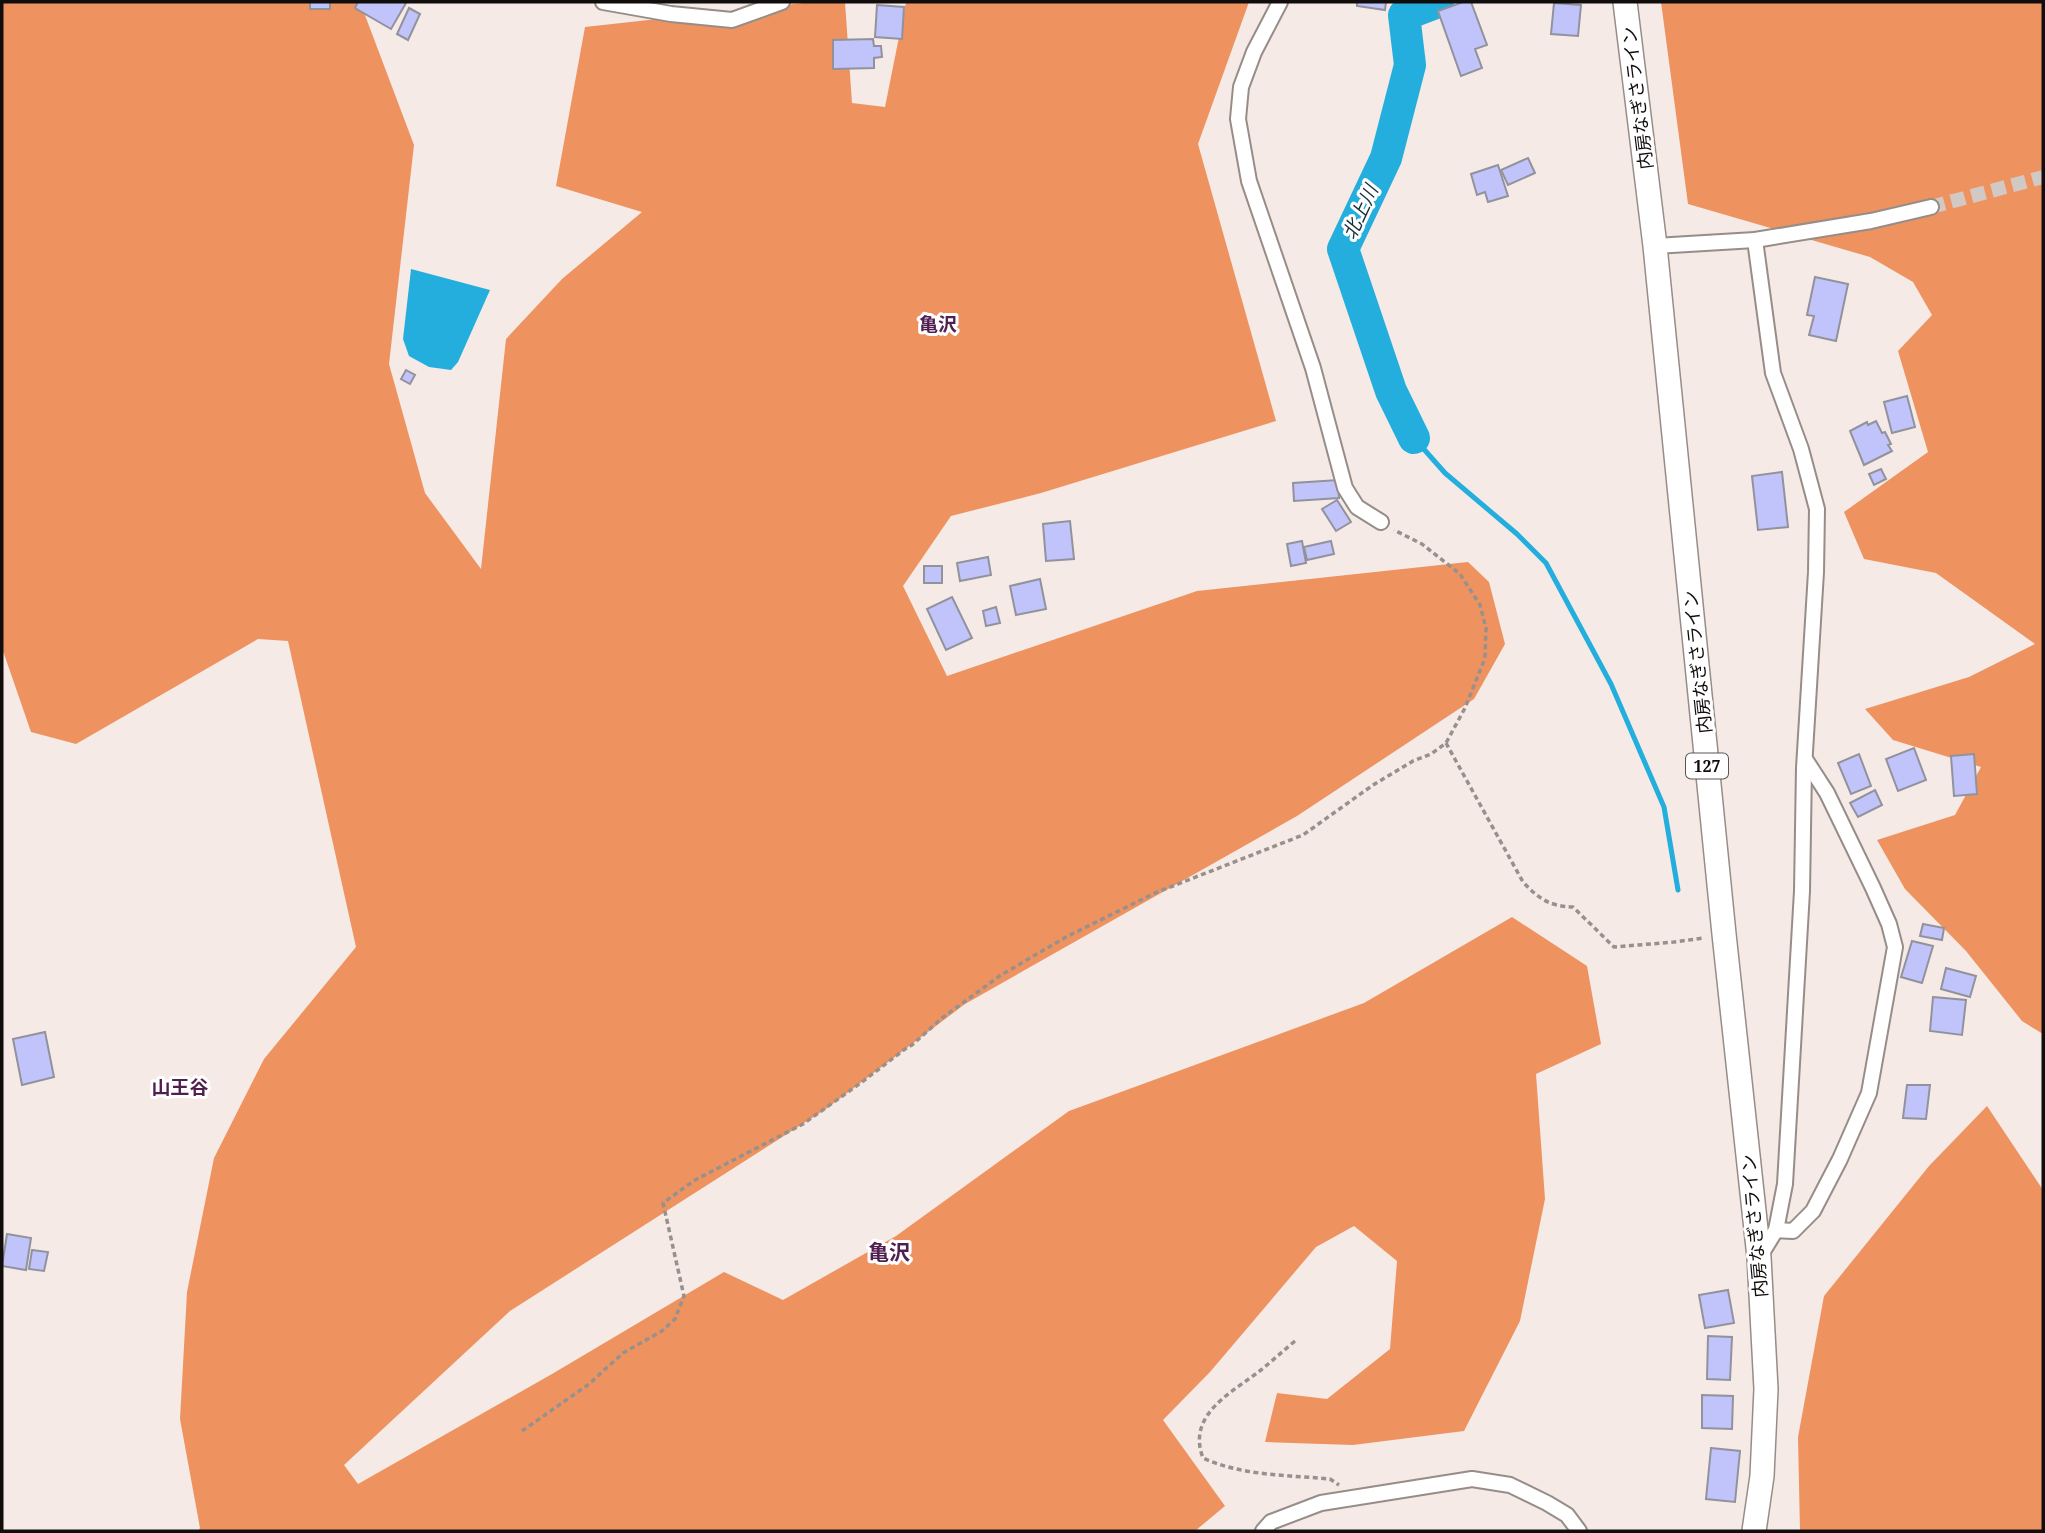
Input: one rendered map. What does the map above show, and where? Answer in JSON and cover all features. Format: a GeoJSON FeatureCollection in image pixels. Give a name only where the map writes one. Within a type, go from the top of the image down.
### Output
{"type":"FeatureCollection","features":[{"type":"Feature","properties":{"kind":"highway","name":"内房なぎさライン"},"geometry":{"type":"LineString","coordinates":[[1625,2],[1655,246],[1759,1257],[1766,1389],[1762,1476],[1754,1531]]}},
{"type":"Feature","properties":{"kind":"street"},"geometry":{"type":"LineString","coordinates":[[603,2],[671,14],[732,20],[782,2]]}},
{"type":"Feature","properties":{"kind":"street"},"geometry":{"type":"LineString","coordinates":[[1280,2],[1254,52],[1241,87],[1238,119],[1249,181],[1313,368],[1345,488],[1357,507],[1381,522]]}},
{"type":"Feature","properties":{"kind":"street"},"geometry":{"type":"LineString","coordinates":[[1655,246],[1755,240],[1871,221],[1931,207]]}},
{"type":"Feature","properties":{"kind":"street"},"geometry":{"type":"LineString","coordinates":[[1755,240],[1773,373],[1801,449],[1817,509],[1805,759],[1802,891],[1785,1184],[1776,1230],[1759,1257]]}},
{"type":"Feature","properties":{"kind":"street"},"geometry":{"type":"LineString","coordinates":[[1776,1230],[1793,1231],[1813,1211],[1869,1093],[1895,947],[1889,924],[1873,888],[1827,793],[1805,759]]}},
{"type":"Feature","properties":{"kind":"street"},"geometry":{"type":"LineString","coordinates":[[1263,1531],[1271,1522],[1321,1503],[1472,1479],[1510,1485],[1548,1503],[1567,1515],[1579,1531]]}},
{"type":"Feature","properties":{"kind":"path"},"geometry":{"type":"LineString","coordinates":[[522,1431],[589,1384],[622,1353],[662,1331],[675,1319],[684,1296],[663,1203],[695,1180],[803,1124],[912,1045],[942,1018],[991,982],[1066,937],[1155,893],[1303,835],[1373,785],[1446,743],[1465,708],[1485,658],[1486,628],[1480,605],[1460,574],[1422,544],[1381,522]]}},
{"type":"Feature","properties":{"kind":"path"},"geometry":{"type":"LineString","coordinates":[[1446,743],[1523,882],[1537,897],[1556,906],[1573,907],[1614,947],[1724,934]]}},
{"type":"Feature","properties":{"kind":"path"},"geometry":{"type":"LineString","coordinates":[[1295,1341],[1217,1402],[1200,1432],[1203,1458],[1221,1466],[1257,1472],[1330,1479],[1341,1486],[1347,1499]]}},
{"type":"Feature","properties":{"kind":"shaded area"},"geometry":{"type":"Polygon","coordinates":[[[2,2],[360,2],[414,145],[389,364],[425,493],[481,569],[506,339],[562,279],[642,212],[556,186],[585,27],[813,2],[845,2],[852,103],[885,107],[906,2],[1249,2],[1198,144],[1276,421],[1041,493],[951,516],[903,586],[947,676],[1197,591],[1468,562],[1489,582],[1505,644],[1474,699],[1297,816],[965,1004],[826,1109],[510,1311],[344,1465],[358,1484],[724,1272],[783,1300],[896,1236],[1069,1111],[1364,1003],[1512,917],[1587,966],[1601,1044],[1536,1074],[1545,1199],[1520,1321],[1464,1431],[1353,1445],[1265,1442],[1277,1393],[1327,1399],[1390,1349],[1397,1261],[1354,1226],[1316,1247],[1210,1372],[1163,1420],[1225,1506],[1195,1531],[198,1531],[200,1528],[180,1419],[187,1292],[214,1158],[264,1059],[356,947],[288,641],[258,639],[76,744],[31,732],[2,648],[2,2]]]}},
{"type":"Feature","properties":{"kind":"shaded area"},"geometry":{"type":"Polygon","coordinates":[[[1661,2],[2043,2],[2043,1034],[2022,1021],[1966,951],[1905,889],[1877,840],[1955,815],[1981,767],[1893,740],[1865,709],[1969,677],[2035,644],[1936,573],[1864,559],[1844,512],[1928,452],[1898,351],[1932,315],[1913,282],[1870,257],[1688,204],[1661,2]]]}},
{"type":"Feature","properties":{"kind":"shaded area"},"geometry":{"type":"Polygon","coordinates":[[[1987,1106],[2043,1190],[2042,1531],[1800,1531],[1798,1437],[1824,1296],[1929,1166],[1987,1106]]]}},
{"type":"Feature","properties":{"kind":"water"},"geometry":{"type":"Polygon","coordinates":[[[411,269],[490,290],[458,362],[451,370],[429,367],[409,356],[403,339],[411,269]]]}},
{"type":"Feature","properties":{"kind":"building"},"geometry":{"type":"Polygon","coordinates":[[[310,2],[330,2],[330,9],[310,9],[310,2]]]}},
{"type":"Feature","properties":{"kind":"building"},"geometry":{"type":"Polygon","coordinates":[[[358,2],[406,3],[391,29],[355,8],[358,2]]]}},
{"type":"Feature","properties":{"kind":"building"},"geometry":{"type":"Polygon","coordinates":[[[1357,2],[1386,2],[1385,10],[1357,6],[1357,2]]]}},
{"type":"Feature","properties":{"kind":"building"},"geometry":{"type":"Polygon","coordinates":[[[1463,2],[1471,2],[1487,45],[1475,49],[1482,68],[1461,76],[1438,11],[1463,2]]]}},
{"type":"Feature","properties":{"kind":"building"},"geometry":{"type":"Polygon","coordinates":[[[1554,3],[1581,5],[1578,36],[1551,34],[1554,3]]]}},
{"type":"Feature","properties":{"kind":"building"},"geometry":{"type":"Polygon","coordinates":[[[877,5],[904,7],[902,39],[875,37],[877,5]]]}},
{"type":"Feature","properties":{"kind":"building"},"geometry":{"type":"Polygon","coordinates":[[[409,8],[420,14],[408,40],[397,34],[409,8]]]}},
{"type":"Feature","properties":{"kind":"building"},"geometry":{"type":"Polygon","coordinates":[[[873,39],[874,46],[881,46],[882,57],[874,58],[874,68],[833,69],[833,40],[873,39]]]}},
{"type":"Feature","properties":{"kind":"building"},"geometry":{"type":"Polygon","coordinates":[[[1528,158],[1535,173],[1508,185],[1501,170],[1528,158]]]}},
{"type":"Feature","properties":{"kind":"building"},"geometry":{"type":"Polygon","coordinates":[[[1498,165],[1508,196],[1488,202],[1485,192],[1477,195],[1471,174],[1498,165]]]}},
{"type":"Feature","properties":{"kind":"building"},"geometry":{"type":"Polygon","coordinates":[[[1815,277],[1848,284],[1836,341],[1809,335],[1814,316],[1807,315],[1815,277]]]}},
{"type":"Feature","properties":{"kind":"building"},"geometry":{"type":"Polygon","coordinates":[[[406,370],[415,375],[410,384],[401,379],[406,370]]]}},
{"type":"Feature","properties":{"kind":"building"},"geometry":{"type":"Polygon","coordinates":[[[1907,396],[1915,427],[1892,433],[1884,402],[1907,396]]]}},
{"type":"Feature","properties":{"kind":"building"},"geometry":{"type":"Polygon","coordinates":[[[1876,421],[1882,433],[1885,432],[1892,451],[1864,465],[1850,431],[1867,422],[1868,425],[1876,421]]]}},
{"type":"Feature","properties":{"kind":"building"},"geometry":{"type":"Polygon","coordinates":[[[1881,469],[1886,479],[1874,485],[1869,474],[1881,469]]]}},
{"type":"Feature","properties":{"kind":"building"},"geometry":{"type":"Polygon","coordinates":[[[1782,472],[1788,527],[1758,530],[1752,476],[1782,472]]]}},
{"type":"Feature","properties":{"kind":"building"},"geometry":{"type":"Polygon","coordinates":[[[1338,480],[1339,498],[1294,501],[1293,483],[1338,480]]]}},
{"type":"Feature","properties":{"kind":"building"},"geometry":{"type":"Polygon","coordinates":[[[1337,500],[1351,522],[1336,531],[1322,509],[1337,500]]]}},
{"type":"Feature","properties":{"kind":"building"},"geometry":{"type":"Polygon","coordinates":[[[1070,521],[1074,559],[1046,561],[1043,524],[1070,521]]]}},
{"type":"Feature","properties":{"kind":"building"},"geometry":{"type":"Polygon","coordinates":[[[1302,541],[1306,563],[1291,566],[1287,544],[1302,541]]]}},
{"type":"Feature","properties":{"kind":"building"},"geometry":{"type":"Polygon","coordinates":[[[1331,541],[1334,554],[1307,560],[1304,547],[1331,541]]]}},
{"type":"Feature","properties":{"kind":"building"},"geometry":{"type":"Polygon","coordinates":[[[988,557],[991,575],[960,581],[957,563],[988,557]]]}},
{"type":"Feature","properties":{"kind":"building"},"geometry":{"type":"Polygon","coordinates":[[[924,566],[942,566],[942,583],[924,583],[924,566]]]}},
{"type":"Feature","properties":{"kind":"building"},"geometry":{"type":"Polygon","coordinates":[[[1040,579],[1046,609],[1016,615],[1010,586],[1040,579]]]}},
{"type":"Feature","properties":{"kind":"building"},"geometry":{"type":"Polygon","coordinates":[[[952,597],[972,638],[946,650],[927,609],[952,597]]]}},
{"type":"Feature","properties":{"kind":"building"},"geometry":{"type":"Polygon","coordinates":[[[996,607],[1000,623],[986,626],[983,611],[996,607]]]}},
{"type":"Feature","properties":{"kind":"building"},"geometry":{"type":"Polygon","coordinates":[[[1914,748],[1926,780],[1898,791],[1886,759],[1914,748]]]}},
{"type":"Feature","properties":{"kind":"building"},"geometry":{"type":"Polygon","coordinates":[[[1859,754],[1871,786],[1851,794],[1838,763],[1859,754]]]}},
{"type":"Feature","properties":{"kind":"building"},"geometry":{"type":"Polygon","coordinates":[[[1974,754],[1977,794],[1954,796],[1951,756],[1974,754]]]}},
{"type":"Feature","properties":{"kind":"building"},"geometry":{"type":"Polygon","coordinates":[[[1875,790],[1882,805],[1858,817],[1850,803],[1875,790]]]}},
{"type":"Feature","properties":{"kind":"building"},"geometry":{"type":"Polygon","coordinates":[[[1923,924],[1944,928],[1942,940],[1920,936],[1923,924]]]}},
{"type":"Feature","properties":{"kind":"building"},"geometry":{"type":"Polygon","coordinates":[[[1912,941],[1933,946],[1922,983],[1901,977],[1912,941]]]}},
{"type":"Feature","properties":{"kind":"building"},"geometry":{"type":"Polygon","coordinates":[[[1946,968],[1976,976],[1970,997],[1941,989],[1946,968]]]}},
{"type":"Feature","properties":{"kind":"building"},"geometry":{"type":"Polygon","coordinates":[[[1933,997],[1966,1000],[1962,1035],[1930,1031],[1933,997]]]}},
{"type":"Feature","properties":{"kind":"building"},"geometry":{"type":"Polygon","coordinates":[[[45,1032],[54,1077],[22,1085],[13,1039],[45,1032]]]}},
{"type":"Feature","properties":{"kind":"building"},"geometry":{"type":"Polygon","coordinates":[[[1907,1085],[1930,1085],[1926,1119],[1903,1118],[1907,1085]]]}},
{"type":"Feature","properties":{"kind":"building"},"geometry":{"type":"Polygon","coordinates":[[[7,1234],[31,1238],[26,1270],[2,1266],[7,1234]]]}},
{"type":"Feature","properties":{"kind":"building"},"geometry":{"type":"Polygon","coordinates":[[[32,1250],[48,1252],[44,1271],[29,1269],[32,1250]]]}},
{"type":"Feature","properties":{"kind":"building"},"geometry":{"type":"Polygon","coordinates":[[[1728,1290],[1734,1323],[1705,1328],[1699,1295],[1728,1290]]]}},
{"type":"Feature","properties":{"kind":"building"},"geometry":{"type":"Polygon","coordinates":[[[1708,1336],[1732,1337],[1730,1380],[1707,1379],[1708,1336]]]}},
{"type":"Feature","properties":{"kind":"building"},"geometry":{"type":"Polygon","coordinates":[[[1702,1395],[1733,1396],[1732,1429],[1702,1428],[1702,1395]]]}},
{"type":"Feature","properties":{"kind":"building"},"geometry":{"type":"Polygon","coordinates":[[[1711,1448],[1740,1451],[1735,1502],[1706,1499],[1711,1448]]]}},
{"type":"Feature","properties":{"kind":"waterway","name":"北上川"},"geometry":{"type":"LineString","coordinates":[[1414,438],[1391,391],[1343,249],[1386,158],[1410,65],[1404,15],[1438,2]]}},
{"type":"Feature","properties":{"kind":"waterway"},"geometry":{"type":"LineString","coordinates":[[1414,438],[1445,473],[1517,534],[1546,563],[1611,684],[1664,807],[1678,890]]}},
{"type":"Feature","properties":{"kind":"tunnel"},"geometry":{"type":"LineString","coordinates":[[1931,207],[2043,177]]}},
{"type":"Feature","properties":{"kind":"district","name":"亀沢"},"geometry":{"type":"Point","coordinates":[938,324]}},
{"type":"Feature","properties":{"kind":"district","name":"山王谷"},"geometry":{"type":"Point","coordinates":[180,1087]}},
{"type":"Feature","properties":{"kind":"district","name":"亀沢"},"geometry":{"type":"Point","coordinates":[889,1252]}}]}
